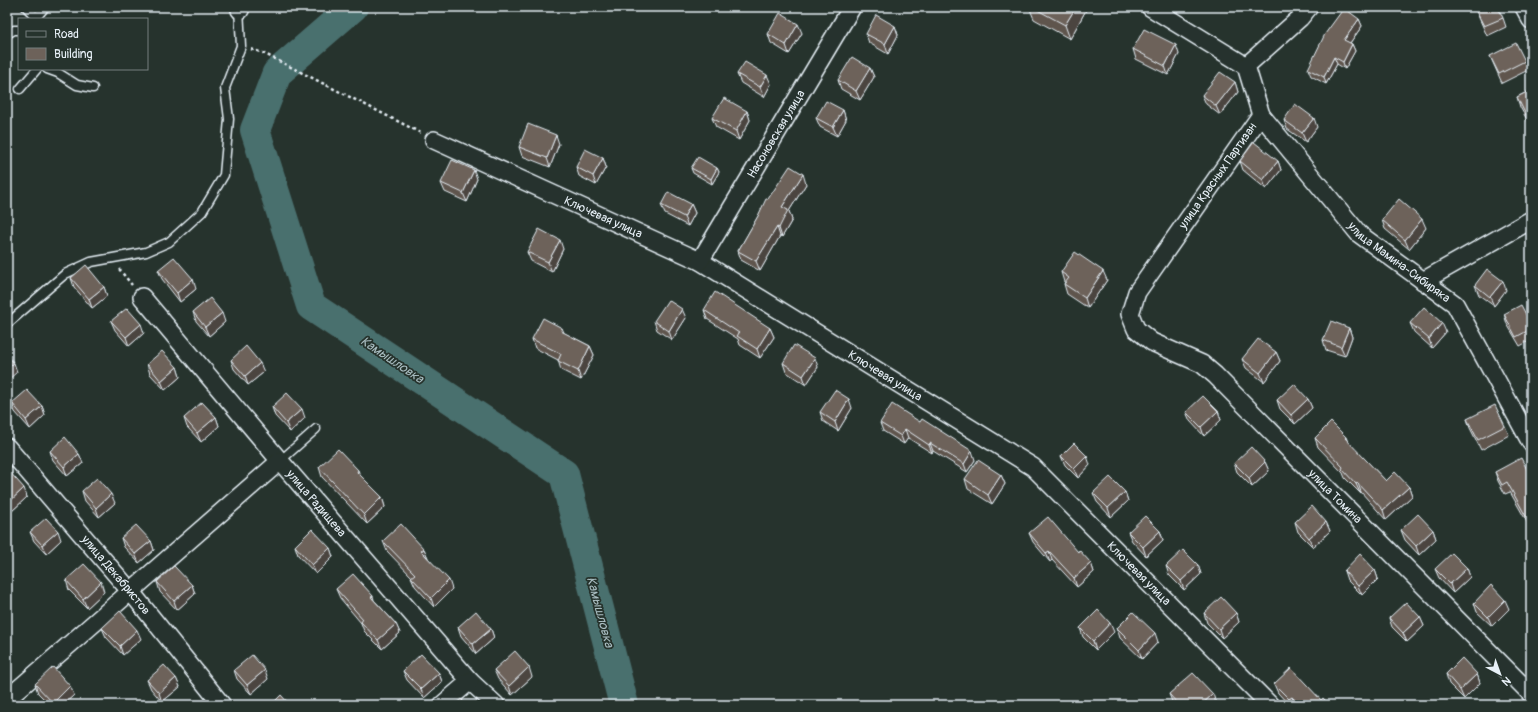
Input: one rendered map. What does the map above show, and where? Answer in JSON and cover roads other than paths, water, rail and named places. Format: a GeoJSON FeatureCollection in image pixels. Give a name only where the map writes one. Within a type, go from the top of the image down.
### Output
{"type":"FeatureCollection","features":[{"type":"Feature","properties":{"kind":"street","name":"Насоновская улица"},"geometry":{"type":"LineString","coordinates":[[700,261],[852,7]]}},
{"type":"Feature","properties":{"kind":"street"},"geometry":{"type":"LineString","coordinates":[[1150,7],[1246,66],[1300,18],[1309,7]]}},
{"type":"Feature","properties":{"kind":"street"},"geometry":{"type":"LineString","coordinates":[[1524,7],[1531,20]]}},
{"type":"Feature","properties":{"kind":"street","name":"улица Красных Партизан"},"geometry":{"type":"LineString","coordinates":[[1130,314],[1137,292],[1261,115],[1246,66]]}},
{"type":"Feature","properties":{"kind":"street","name":"улица Мамина-Сибиряка"},"geometry":{"type":"LineString","coordinates":[[1261,115],[1359,234],[1455,304],[1531,443]]}},
{"type":"Feature","properties":{"kind":"street","name":"Ключевая улица"},"geometry":{"type":"LineString","coordinates":[[434,140],[700,261],[1033,467],[1270,705]]}},
{"type":"Feature","properties":{"kind":"street"},"geometry":{"type":"LineString","coordinates":[[1423,281],[1531,220]]}},
{"type":"Feature","properties":{"kind":"street","name":"улица Радищева"},"geometry":{"type":"LineString","coordinates":[[142,297],[280,461],[470,681],[496,705]]}},
{"type":"Feature","properties":{"kind":"street","name":"улица Томина"},"geometry":{"type":"LineString","coordinates":[[1130,314],[1136,329],[1152,342],[1202,364],[1216,375],[1531,694]]}},
{"type":"Feature","properties":{"kind":"street","name":"улица Декабристов"},"geometry":{"type":"LineString","coordinates":[[7,447],[131,592],[222,705]]}},
{"type":"Feature","properties":{"kind":"street"},"geometry":{"type":"LineString","coordinates":[[7,699],[280,461]]}},
{"type":"Feature","properties":{"kind":"street"},"geometry":{"type":"LineString","coordinates":[[442,705],[470,681]]}},
{"type":"Feature","properties":{"kind":"lane"},"geometry":{"type":"LineString","coordinates":[[26,7],[35,18],[45,7]]}},
{"type":"Feature","properties":{"kind":"lane"},"geometry":{"type":"LineString","coordinates":[[7,324],[65,274],[90,262],[146,252],[169,242],[202,212],[224,175],[229,120],[225,88],[241,46],[240,8]]}},
{"type":"Feature","properties":{"kind":"lane"},"geometry":{"type":"LineString","coordinates":[[7,34],[14,30],[18,30]]}},
{"type":"Feature","properties":{"kind":"lane"},"geometry":{"type":"LineString","coordinates":[[20,89],[36,70]]}},
{"type":"Feature","properties":{"kind":"lane"},"geometry":{"type":"LineString","coordinates":[[50,70],[58,73],[77,85],[93,88]]}},
{"type":"Feature","properties":{"kind":"lane"},"geometry":{"type":"LineString","coordinates":[[280,461],[316,429]]}},
{"type":"Feature","properties":{"kind":"waterway","name":"Камышловка"},"geometry":{"type":"LineString","coordinates":[[353,7],[277,73],[255,130],[311,306],[564,474],[624,705]]}}]}
